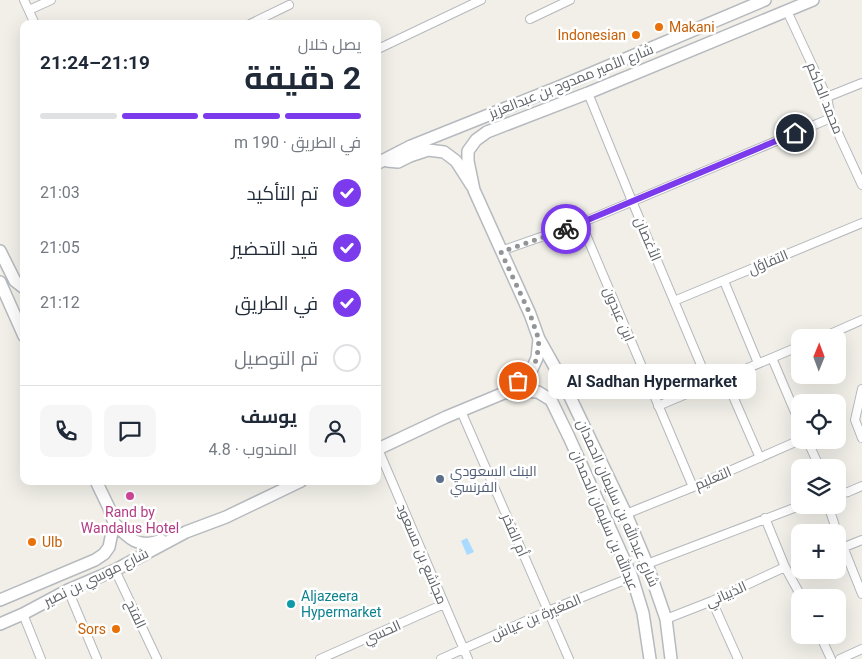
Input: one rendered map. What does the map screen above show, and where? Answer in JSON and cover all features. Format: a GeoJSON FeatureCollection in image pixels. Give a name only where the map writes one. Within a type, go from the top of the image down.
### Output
{"type":"FeatureCollection","features":[{"type":"Feature","properties":{"kind":"street"},"geometry":{"type":"LineString","coordinates":[[24,0],[33,20]]}},
{"type":"Feature","properties":{"kind":"street"},"geometry":{"type":"LineString","coordinates":[[29,10],[51,0]]}},
{"type":"Feature","properties":{"kind":"street"},"geometry":{"type":"LineString","coordinates":[[381,49],[481,0]]}},
{"type":"Feature","properties":{"kind":"street"},"geometry":{"type":"LineString","coordinates":[[530,20],[570,0]]}},
{"type":"Feature","properties":{"kind":"street","name":"شارع الأمير ممدوح بن عبدالعزيز"},"geometry":{"type":"LineString","coordinates":[[381,161],[411,146],[561,86],[765,0]]}},
{"type":"Feature","properties":{"kind":"street","name":"شارع الأمير ممدوح بن عبدالعزيز"},"geometry":{"type":"LineString","coordinates":[[474,190],[468,161],[468,151],[476,140],[487,132],[588,93],[813,0]]}},
{"type":"Feature","properties":{"kind":"street"},"geometry":{"type":"LineString","coordinates":[[258,20],[289,5]]}},
{"type":"Feature","properties":{"kind":"street","name":"محمد الحاكم"},"geometry":{"type":"LineString","coordinates":[[787,11],[827,97],[831,118],[862,185]]}},
{"type":"Feature","properties":{"kind":"street"},"geometry":{"type":"LineString","coordinates":[[827,97],[862,83]]}},
{"type":"Feature","properties":{"kind":"street","name":"الأغصان"},"geometry":{"type":"LineString","coordinates":[[588,93],[632,202],[710,384]]}},
{"type":"Feature","properties":{"kind":"street"},"geometry":{"type":"LineString","coordinates":[[501,252],[581,223],[831,118]]}},
{"type":"Feature","properties":{"kind":"street"},"geometry":{"type":"LineString","coordinates":[[381,162],[398,162],[428,150],[444,152],[456,161],[474,190],[530,314],[539,340],[537,358],[532,369],[504,393],[446,417],[381,448]]}},
{"type":"Feature","properties":{"kind":"street","name":"ابن عبدون"},"geometry":{"type":"LineString","coordinates":[[581,223],[693,487]]}},
{"type":"Feature","properties":{"kind":"street","name":"التفاؤل"},"geometry":{"type":"LineString","coordinates":[[674,301],[862,223]]}},
{"type":"Feature","properties":{"kind":"street"},"geometry":{"type":"LineString","coordinates":[[0,250],[15,281],[20,285]]}},
{"type":"Feature","properties":{"kind":"street"},"geometry":{"type":"LineString","coordinates":[[724,281],[758,363]]}},
{"type":"Feature","properties":{"kind":"street"},"geometry":{"type":"LineString","coordinates":[[0,282],[20,327]]}},
{"type":"Feature","properties":{"kind":"street"},"geometry":{"type":"LineString","coordinates":[[842,329],[862,320]]}},
{"type":"Feature","properties":{"kind":"street","name":"شارع عبدالله بن سليمان الحمدان"},"geometry":{"type":"LineString","coordinates":[[539,340],[562,380],[626,514],[647,564],[666,619],[671,659]]}},
{"type":"Feature","properties":{"kind":"street"},"geometry":{"type":"LineString","coordinates":[[658,406],[791,350]]}},
{"type":"Feature","properties":{"kind":"street"},"geometry":{"type":"LineString","coordinates":[[772,358],[791,403]]}},
{"type":"Feature","properties":{"kind":"street"},"geometry":{"type":"LineString","coordinates":[[725,378],[760,458]]}},
{"type":"Feature","properties":{"kind":"street"},"geometry":{"type":"LineString","coordinates":[[862,389],[854,420],[862,438]]}},
{"type":"Feature","properties":{"kind":"street","name":"عبدالله بن سليمان الحمدان"},"geometry":{"type":"LineString","coordinates":[[504,393],[516,391],[538,392],[551,400],[632,576],[643,613],[650,659]]}},
{"type":"Feature","properties":{"kind":"street","name":"أم الفخر"},"geometry":{"type":"LineString","coordinates":[[461,411],[569,659]]}},
{"type":"Feature","properties":{"kind":"street","name":"التعليم"},"geometry":{"type":"LineString","coordinates":[[626,514],[791,444]]}},
{"type":"Feature","properties":{"kind":"street","name":"مجاشع بن مسعود"},"geometry":{"type":"LineString","coordinates":[[381,456],[468,659]]}},
{"type":"Feature","properties":{"kind":"street"},"geometry":{"type":"LineString","coordinates":[[98,485],[114,523],[135,542],[155,544],[186,532]]}},
{"type":"Feature","properties":{"kind":"street","name":"شارع موسي بن نصير"},"geometry":{"type":"LineString","coordinates":[[0,624],[68,590],[115,570],[186,532],[226,517],[293,485]]}},
{"type":"Feature","properties":{"kind":"street"},"geometry":{"type":"LineString","coordinates":[[846,492],[862,486]]}},
{"type":"Feature","properties":{"kind":"street"},"geometry":{"type":"LineString","coordinates":[[647,564],[791,509]]}},
{"type":"Feature","properties":{"kind":"street"},"geometry":{"type":"LineString","coordinates":[[765,518],[797,589]]}},
{"type":"Feature","properties":{"kind":"street","name":"شارع موسي بن نصير"},"geometry":{"type":"LineString","coordinates":[[0,600],[95,560],[104,554],[109,546],[114,523]]}},
{"type":"Feature","properties":{"kind":"street"},"geometry":{"type":"LineString","coordinates":[[846,546],[862,540]]}},
{"type":"Feature","properties":{"kind":"street"},"geometry":{"type":"LineString","coordinates":[[846,557],[862,594]]}},
{"type":"Feature","properties":{"kind":"street","name":"الذبياني"},"geometry":{"type":"LineString","coordinates":[[666,619],[712,601],[786,567]]}},
{"type":"Feature","properties":{"kind":"street","name":"الفتح"},"geometry":{"type":"LineString","coordinates":[[115,570],[157,659]]}},
{"type":"Feature","properties":{"kind":"street","name":"المغيرة بن عياش"},"geometry":{"type":"LineString","coordinates":[[441,659],[632,576]]}},
{"type":"Feature","properties":{"kind":"street"},"geometry":{"type":"LineString","coordinates":[[68,590],[97,659]]}},
{"type":"Feature","properties":{"kind":"street"},"geometry":{"type":"LineString","coordinates":[[712,601],[738,659]]}},
{"type":"Feature","properties":{"kind":"street","name":"الحسي"},"geometry":{"type":"LineString","coordinates":[[320,659],[444,604]]}},
{"type":"Feature","properties":{"kind":"street"},"geometry":{"type":"LineString","coordinates":[[23,614],[41,659]]}},
{"type":"Feature","properties":{"kind":"street"},"geometry":{"type":"LineString","coordinates":[[824,644],[831,659]]}},
{"type":"Feature","properties":{"kind":"street"},"geometry":{"type":"LineString","coordinates":[[840,659],[862,649]]}},
{"type":"Feature","properties":{"kind":"water"},"geometry":{"type":"Polygon","coordinates":[[[467,538],[474,552],[467,555],[461,541],[467,538]]]}},
{"type":"Feature","properties":{"kind":"way so far"},"geometry":{"type":"LineString","coordinates":[[518,381],[532,369],[537,358],[539,340],[530,314],[501,252],[566,229]]}},
{"type":"Feature","properties":{"kind":"place","name":"Makani"},"geometry":{"type":"Point","coordinates":[659,27]}},
{"type":"Feature","properties":{"kind":"place","name":"Indonesian"},"geometry":{"type":"Point","coordinates":[636,35]}},
{"type":"Feature","properties":{"kind":"place","name":"Al Sadhan Hypermarket"},"geometry":{"type":"Point","coordinates":[518,381]}},
{"type":"Feature","properties":{"kind":"place","name":"البنك السعودي الفرنسي"},"geometry":{"type":"Point","coordinates":[440,479]}},
{"type":"Feature","properties":{"kind":"place","name":"Rand by Wandalus Hotel"},"geometry":{"type":"Point","coordinates":[130,496]}},
{"type":"Feature","properties":{"kind":"place","name":"Ulb"},"geometry":{"type":"Point","coordinates":[32,542]}},
{"type":"Feature","properties":{"kind":"place","name":"Aljazeera Hypermarket"},"geometry":{"type":"Point","coordinates":[291,604]}},
{"type":"Feature","properties":{"kind":"place","name":"Sors"},"geometry":{"type":"Point","coordinates":[116,629]}},
{"type":"Feature","properties":{"kind":"route"},"geometry":{"type":"LineString","coordinates":[[566,229],[795,133]]}}]}
